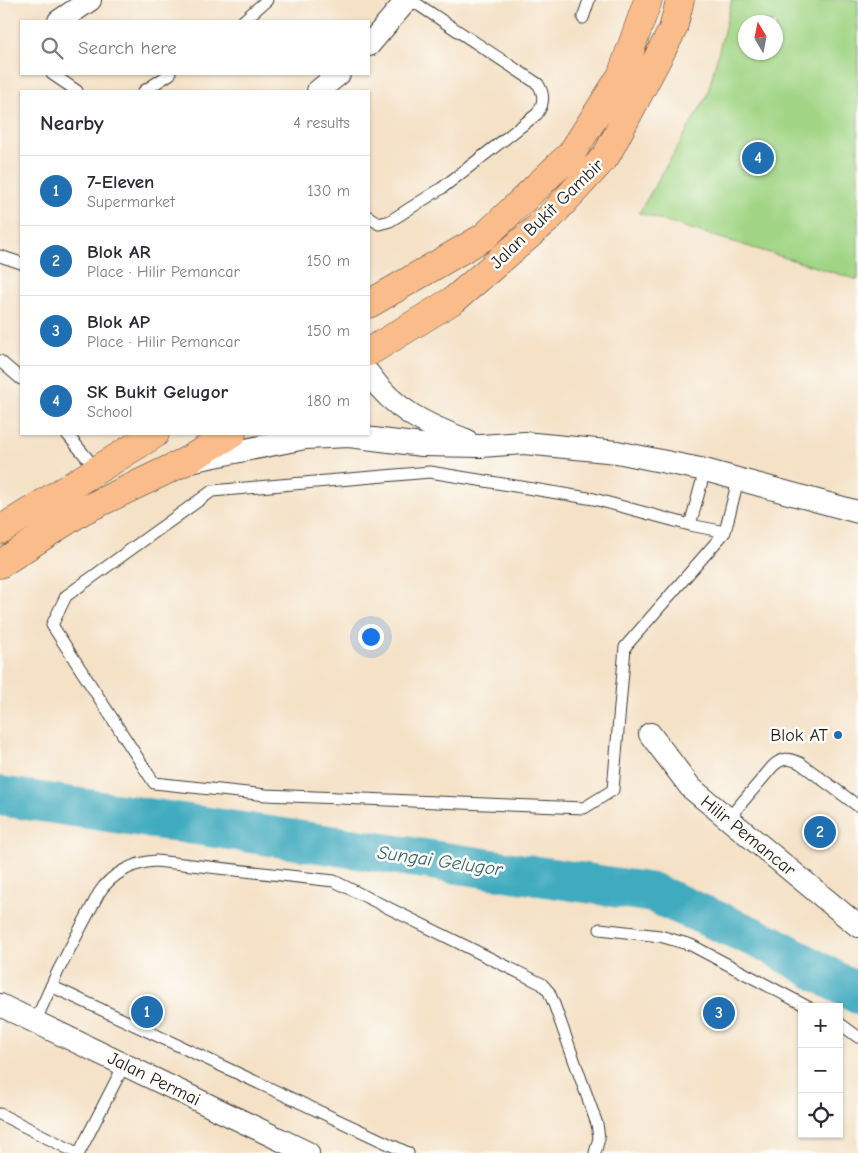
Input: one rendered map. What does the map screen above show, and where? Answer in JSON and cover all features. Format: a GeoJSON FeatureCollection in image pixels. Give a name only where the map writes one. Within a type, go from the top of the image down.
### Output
{"type":"FeatureCollection","features":[{"type":"Feature","properties":{"kind":"main road","name":"Jalan Bukit Gambir"},"geometry":{"type":"LineString","coordinates":[[370,303],[484,237],[571,154],[621,76],[648,0]]}},
{"type":"Feature","properties":{"kind":"main road","name":"Jalan Bukit Gambir"},"geometry":{"type":"LineString","coordinates":[[370,351],[455,299],[476,282],[548,219],[606,156],[673,29],[680,0]]}},
{"type":"Feature","properties":{"kind":"main road"},"geometry":{"type":"LineString","coordinates":[[6,521],[97,470],[154,435]]}},
{"type":"Feature","properties":{"kind":"main road"},"geometry":{"type":"LineString","coordinates":[[0,564],[82,510],[184,462],[230,435]]}},
{"type":"Feature","properties":{"kind":"street"},"geometry":{"type":"LineString","coordinates":[[60,20],[90,0]]}},
{"type":"Feature","properties":{"kind":"street"},"geometry":{"type":"LineString","coordinates":[[370,44],[407,0]]}},
{"type":"Feature","properties":{"kind":"street"},"geometry":{"type":"LineString","coordinates":[[319,90],[338,75]]}},
{"type":"Feature","properties":{"kind":"street"},"geometry":{"type":"LineString","coordinates":[[370,375],[379,388],[397,405],[426,425],[481,446]]}},
{"type":"Feature","properties":{"kind":"street"},"geometry":{"type":"LineString","coordinates":[[184,462],[305,438],[349,436],[422,445],[481,446],[524,444],[617,452],[705,470],[858,512]]}},
{"type":"Feature","properties":{"kind":"street","name":"Hilir Pemancar"},"geometry":{"type":"LineString","coordinates":[[650,734],[691,788],[858,926]]}},
{"type":"Feature","properties":{"kind":"street","name":"Jalan Permai"},"geometry":{"type":"LineString","coordinates":[[0,1005],[308,1153]]}},
{"type":"Feature","properties":{"kind":"lane"},"geometry":{"type":"LineString","coordinates":[[244,20],[267,0]]}},
{"type":"Feature","properties":{"kind":"lane"},"geometry":{"type":"LineString","coordinates":[[370,218],[379,224],[390,221],[442,188],[537,114],[542,107],[542,91],[538,84],[411,0]]}},
{"type":"Feature","properties":{"kind":"lane"},"geometry":{"type":"LineString","coordinates":[[584,18],[588,0]]}},
{"type":"Feature","properties":{"kind":"lane"},"geometry":{"type":"LineString","coordinates":[[53,75],[76,90]]}},
{"type":"Feature","properties":{"kind":"lane"},"geometry":{"type":"LineString","coordinates":[[146,90],[168,75]]}},
{"type":"Feature","properties":{"kind":"lane"},"geometry":{"type":"LineString","coordinates":[[0,256],[20,263]]}},
{"type":"Feature","properties":{"kind":"lane"},"geometry":{"type":"LineString","coordinates":[[0,361],[20,378]]}},
{"type":"Feature","properties":{"kind":"lane"},"geometry":{"type":"LineString","coordinates":[[68,435],[97,470]]}},
{"type":"Feature","properties":{"kind":"lane"},"geometry":{"type":"LineString","coordinates":[[690,525],[705,470]]}},
{"type":"Feature","properties":{"kind":"lane"},"geometry":{"type":"LineString","coordinates":[[725,532],[690,525],[594,498],[430,472],[212,491],[66,596],[52,625],[154,783],[266,795],[584,808],[613,790],[625,647],[725,532],[738,480]]}},
{"type":"Feature","properties":{"kind":"lane"},"geometry":{"type":"LineString","coordinates":[[728,819],[773,766],[780,760],[790,758],[800,762],[858,806]]}},
{"type":"Feature","properties":{"kind":"lane"},"geometry":{"type":"LineString","coordinates":[[35,1022],[99,892],[105,883],[132,866],[156,861],[334,881],[542,984],[549,992],[554,1004],[597,1124],[599,1138],[595,1153]]}},
{"type":"Feature","properties":{"kind":"lane"},"geometry":{"type":"LineString","coordinates":[[600,929],[660,936],[691,945],[800,1003]]}},
{"type":"Feature","properties":{"kind":"lane"},"geometry":{"type":"LineString","coordinates":[[52,986],[408,1153]]}},
{"type":"Feature","properties":{"kind":"lane"},"geometry":{"type":"LineString","coordinates":[[843,1026],[858,1037]]}},
{"type":"Feature","properties":{"kind":"lane"},"geometry":{"type":"LineString","coordinates":[[0,1114],[78,1153],[124,1065]]}},
{"type":"Feature","properties":{"kind":"green space"},"geometry":{"type":"Polygon","coordinates":[[[732,0],[858,0],[858,280],[639,213],[707,96],[732,0]]]}},
{"type":"Feature","properties":{"kind":"waterway","name":"Sungai Gelugor"},"geometry":{"type":"LineString","coordinates":[[0,796],[653,893],[772,945],[858,994]]}},
{"type":"Feature","properties":{"kind":"place","name":"SK Bukit Gelugor"},"geometry":{"type":"Point","coordinates":[758,158]}},
{"type":"Feature","properties":{"kind":"place","name":"Blok AT"},"geometry":{"type":"Point","coordinates":[838,735]}},
{"type":"Feature","properties":{"kind":"place","name":"Blok AR"},"geometry":{"type":"Point","coordinates":[820,832]}},
{"type":"Feature","properties":{"kind":"place","name":"7-Eleven"},"geometry":{"type":"Point","coordinates":[147,1012]}},
{"type":"Feature","properties":{"kind":"place","name":"Blok AP"},"geometry":{"type":"Point","coordinates":[719,1013]}}]}
